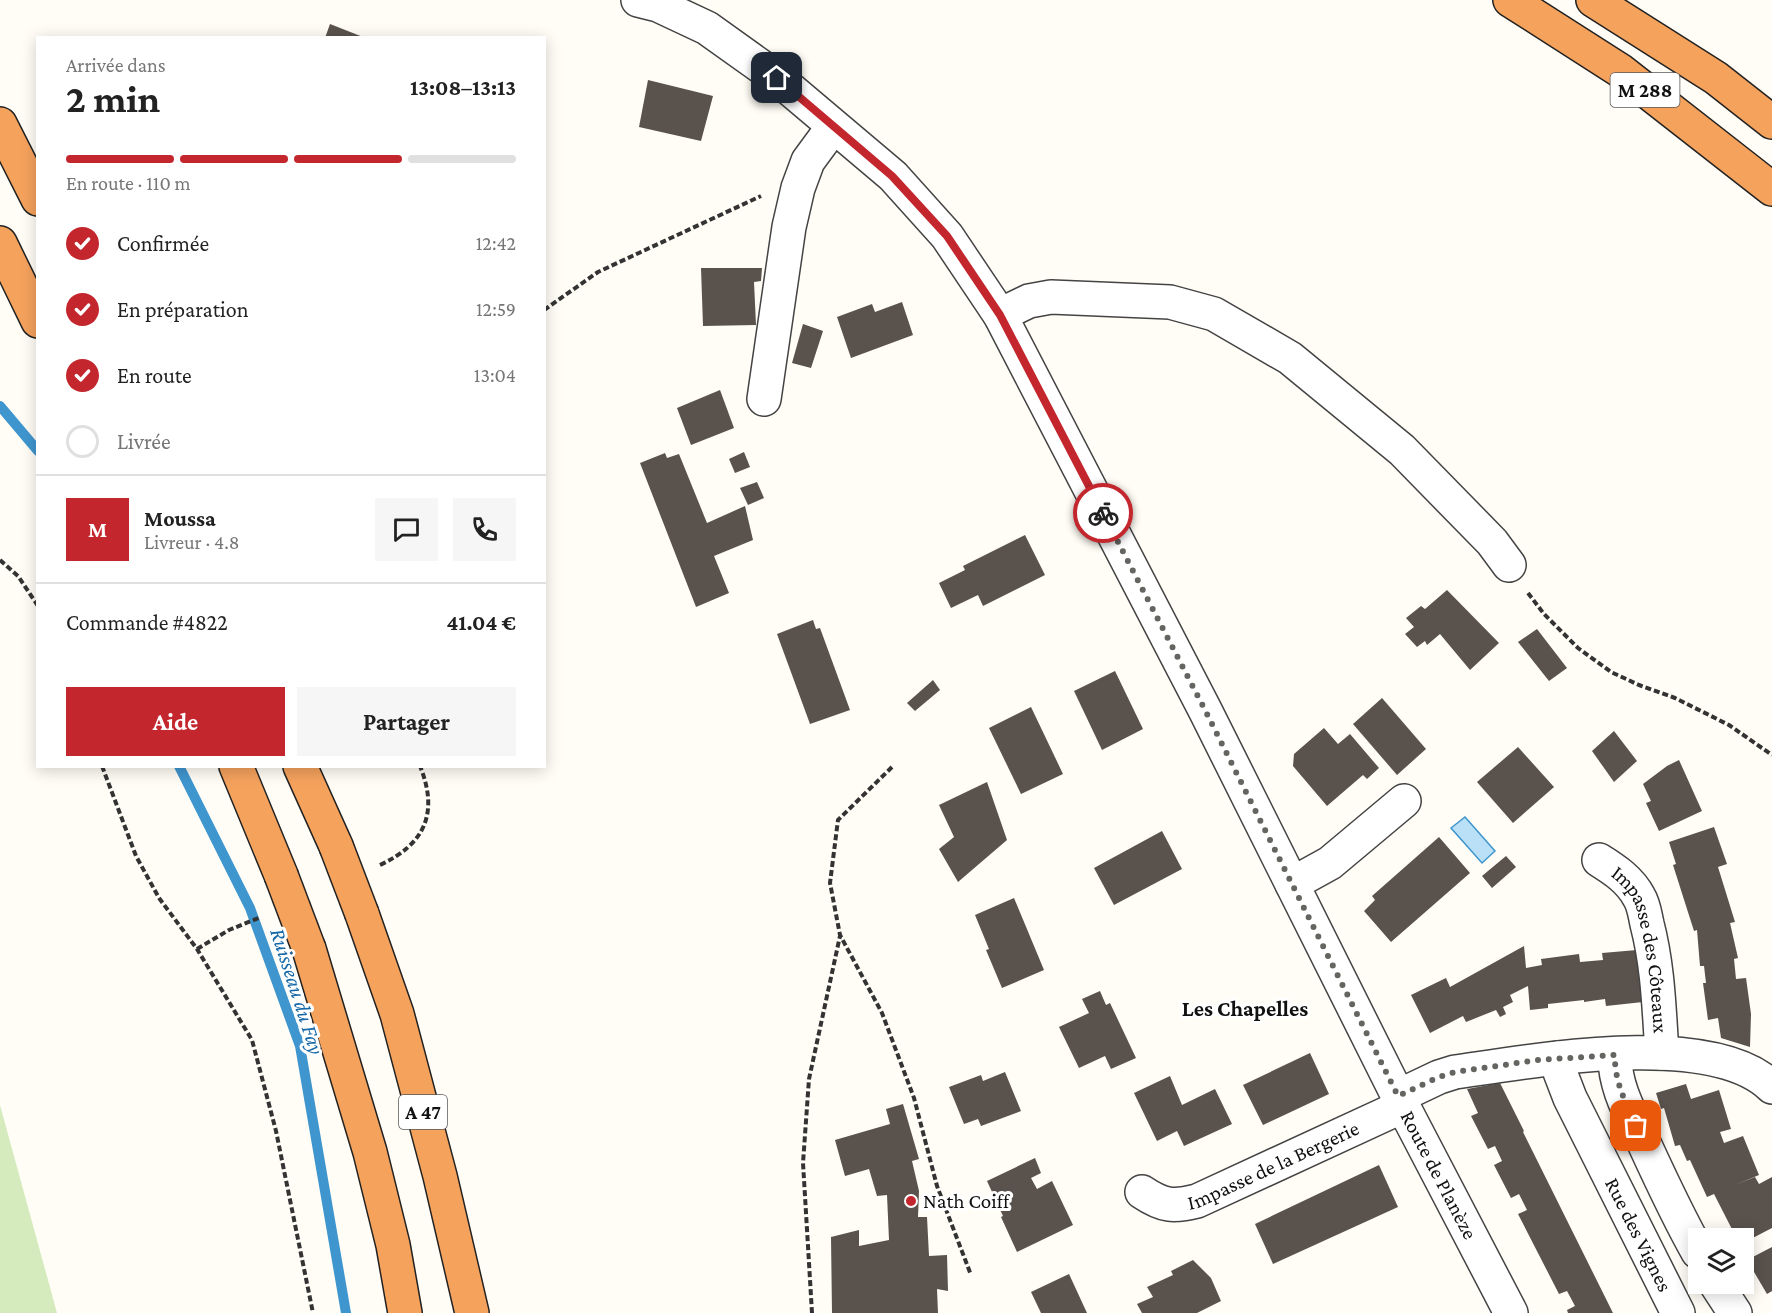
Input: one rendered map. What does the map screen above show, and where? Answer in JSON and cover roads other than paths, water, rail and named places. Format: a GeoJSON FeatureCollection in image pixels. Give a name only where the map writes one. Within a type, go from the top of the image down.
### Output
{"type":"FeatureCollection","features":[{"type":"Feature","properties":{"kind":"highway","name":"M 288"},"geometry":{"type":"LineString","coordinates":[[1510,0],[1621,71],[1772,189]]}},
{"type":"Feature","properties":{"kind":"highway","name":"M 288"},"geometry":{"type":"LineString","coordinates":[[1593,0],[1716,78],[1772,122]]}},
{"type":"Feature","properties":{"kind":"highway"},"geometry":{"type":"LineString","coordinates":[[0,124],[36,195]]}},
{"type":"Feature","properties":{"kind":"highway"},"geometry":{"type":"LineString","coordinates":[[0,243],[36,317]]}},
{"type":"Feature","properties":{"kind":"highway"},"geometry":{"type":"LineString","coordinates":[[237,768],[309,949],[370,1152],[393,1245],[405,1313]]}},
{"type":"Feature","properties":{"kind":"highway","name":"A 47"},"geometry":{"type":"LineString","coordinates":[[301,768],[336,846],[397,1014],[440,1176],[472,1313]]}},
{"type":"Feature","properties":{"kind":"street","name":"Route de Planèze"},"geometry":{"type":"LineString","coordinates":[[638,0],[658,5],[707,28],[777,78],[892,176],[947,236],[1000,315],[1205,710],[1401,1101],[1511,1313]]}},
{"type":"Feature","properties":{"kind":"street"},"geometry":{"type":"LineString","coordinates":[[764,399],[789,227],[798,188],[808,161],[833,126]]}},
{"type":"Feature","properties":{"kind":"street"},"geometry":{"type":"LineString","coordinates":[[1000,315],[1029,301],[1051,297],[1170,302],[1214,314],[1290,358],[1402,450],[1492,543],[1509,565]]}},
{"type":"Feature","properties":{"kind":"street"},"geometry":{"type":"LineString","coordinates":[[1292,884],[1330,863],[1404,801]]}},
{"type":"Feature","properties":{"kind":"street","name":"Impasse des Côteaux"},"geometry":{"type":"LineString","coordinates":[[1599,860],[1616,870],[1628,881],[1640,899],[1651,940],[1658,988],[1662,1053]]}},
{"type":"Feature","properties":{"kind":"street","name":"Impasse de la Bergerie"},"geometry":{"type":"LineString","coordinates":[[1142,1192],[1157,1202],[1177,1206],[1197,1201],[1401,1101],[1439,1077],[1455,1072],[1558,1058],[1662,1053],[1702,1056],[1737,1066],[1763,1078],[1772,1087]]}},
{"type":"Feature","properties":{"kind":"street"},"geometry":{"type":"LineString","coordinates":[[1615,1055],[1619,1086],[1659,1177],[1688,1233]]}},
{"type":"Feature","properties":{"kind":"street","name":"Rue des Vignes"},"geometry":{"type":"LineString","coordinates":[[1558,1058],[1560,1072],[1570,1098],[1678,1313]]}},
{"type":"Feature","properties":{"kind":"street"},"geometry":{"type":"LineString","coordinates":[[1723,1294],[1735,1313]]}},
{"type":"Feature","properties":{"kind":"water"},"geometry":{"type":"Polygon","coordinates":[[[1465,817],[1495,851],[1482,863],[1451,828],[1465,817]]]}},
{"type":"Feature","properties":{"kind":"waterway","name":"Ruisseau du Fay"},"geometry":{"type":"LineString","coordinates":[[0,406],[36,449]]}},
{"type":"Feature","properties":{"kind":"waterway","name":"Ruisseau du Fay"},"geometry":{"type":"LineString","coordinates":[[180,768],[250,908],[300,1046],[346,1313]]}},
{"type":"Feature","properties":{"kind":"place","name":"Nath Coiff"},"geometry":{"type":"Point","coordinates":[911,1201]}},
{"type":"Feature","properties":{"kind":"district","name":"Les Chapelles"},"geometry":{"type":"Point","coordinates":[1245,1008]}}]}
